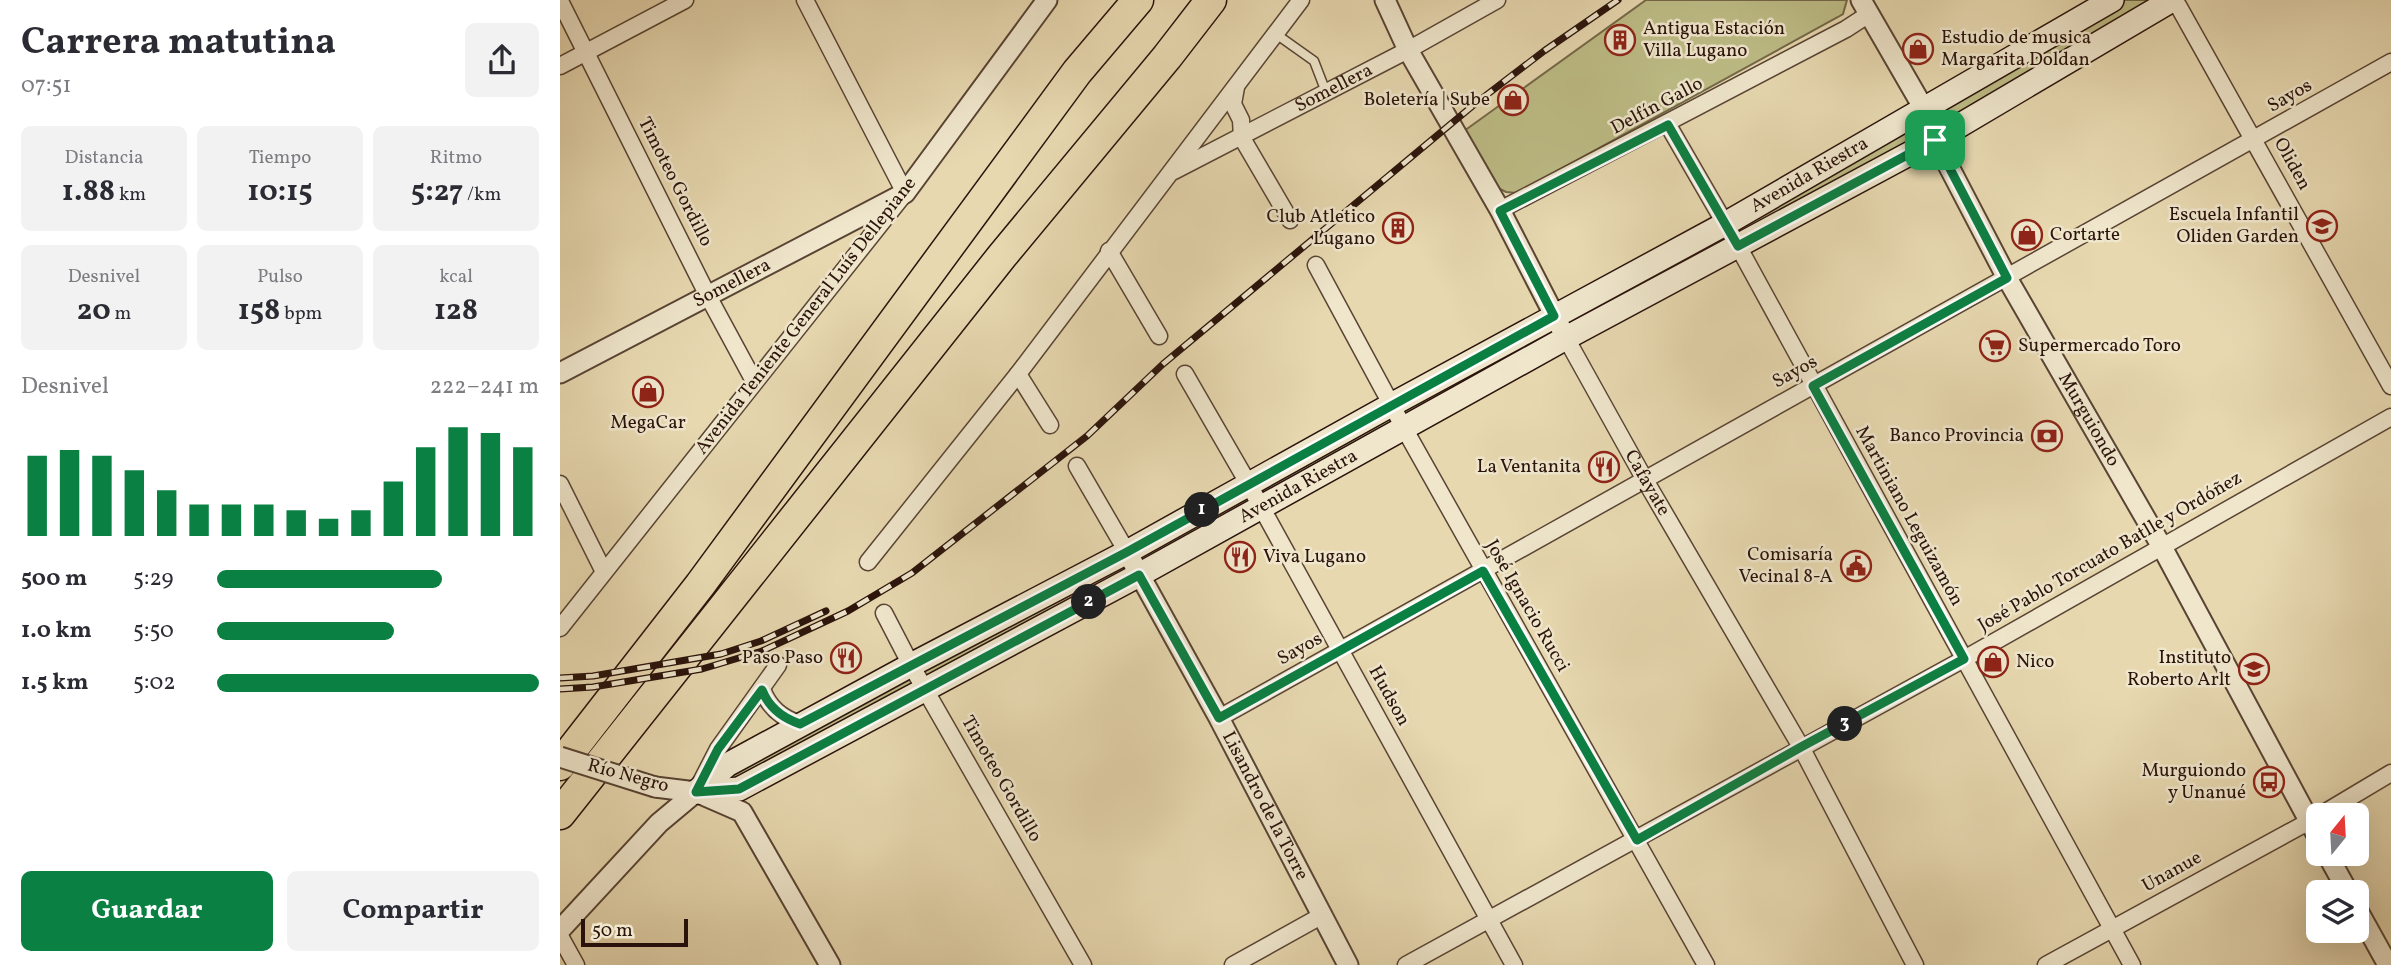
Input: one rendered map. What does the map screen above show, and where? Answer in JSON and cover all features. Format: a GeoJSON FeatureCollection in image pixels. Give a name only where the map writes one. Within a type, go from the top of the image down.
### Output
{"type":"FeatureCollection","features":[{"type":"Feature","properties":{"kind":"highway"},"geometry":{"type":"LineString","coordinates":[[560,765],[700,585],[1077,72],[1138,0]]}},
{"type":"Feature","properties":{"kind":"highway"},"geometry":{"type":"LineString","coordinates":[[560,814],[993,267],[1211,0]]}},
{"type":"Feature","properties":{"kind":"main road","name":"Avenida Riestra"},"geometry":{"type":"LineString","coordinates":[[696,792],[727,765],[800,724],[1127,552],[1248,483],[1725,224],[2112,0]]}},
{"type":"Feature","properties":{"kind":"main road","name":"Avenida Riestra"},"geometry":{"type":"LineString","coordinates":[[696,792],[739,789],[925,690],[1139,575],[1566,338],[1935,140],[2174,0]]}},
{"type":"Feature","properties":{"kind":"street"},"geometry":{"type":"LineString","coordinates":[[560,66],[685,0]]}},
{"type":"Feature","properties":{"kind":"street"},"geometry":{"type":"LineString","coordinates":[[805,0],[905,193]]}},
{"type":"Feature","properties":{"kind":"street","name":"Avenida Teniente General Luís Dellepiane"},"geometry":{"type":"LineString","coordinates":[[560,628],[905,193],[1048,0]]}},
{"type":"Feature","properties":{"kind":"street"},"geometry":{"type":"LineString","coordinates":[[868,562],[1018,374],[1301,0]]}},
{"type":"Feature","properties":{"kind":"street","name":"Cafayate"},"geometry":{"type":"LineString","coordinates":[[1385,0],[1408,50],[1500,211],[1554,316],[1645,480],[1801,747],[1915,965]]}},
{"type":"Feature","properties":{"kind":"street","name":"Somellera"},"geometry":{"type":"LineString","coordinates":[[1169,173],[1242,138],[1497,0]]}},
{"type":"Feature","properties":{"kind":"street","name":"Oliden"},"geometry":{"type":"LineString","coordinates":[[2174,0],[2391,386]]}},
{"type":"Feature","properties":{"kind":"street","name":"Timoteo Gordillo"},"geometry":{"type":"LineString","coordinates":[[560,1],[708,296],[754,381]]}},
{"type":"Feature","properties":{"kind":"street","name":"Murguiondo"},"geometry":{"type":"LineString","coordinates":[[1865,7],[1924,109],[1935,140],[2007,278],[2307,803]]}},
{"type":"Feature","properties":{"kind":"street","name":"Delfín Gallo"},"geometry":{"type":"LineString","coordinates":[[1500,211],[1846,29],[1865,7]]}},
{"type":"Feature","properties":{"kind":"street","name":"Sayos"},"geometry":{"type":"LineString","coordinates":[[1219,718],[2391,62]]}},
{"type":"Feature","properties":{"kind":"street"},"geometry":{"type":"LineString","coordinates":[[1236,87],[1233,104],[1241,120],[1242,138],[1290,220]]}},
{"type":"Feature","properties":{"kind":"street","name":"Martiniano Leguizamón"},"geometry":{"type":"LineString","coordinates":[[1668,125],[1738,246],[2133,965]]}},
{"type":"Feature","properties":{"kind":"street","name":"Somellera"},"geometry":{"type":"LineString","coordinates":[[560,373],[905,193]]}},
{"type":"Feature","properties":{"kind":"street"},"geometry":{"type":"LineString","coordinates":[[1109,251],[1160,336]]}},
{"type":"Feature","properties":{"kind":"street","name":"José Ignacio Rucci"},"geometry":{"type":"LineString","coordinates":[[1316,265],[1483,571],[1706,965]]}},
{"type":"Feature","properties":{"kind":"street"},"geometry":{"type":"LineString","coordinates":[[1018,374],[1050,425]]}},
{"type":"Feature","properties":{"kind":"street","name":"Hudson"},"geometry":{"type":"LineString","coordinates":[[1185,374],[1514,965]]}},
{"type":"Feature","properties":{"kind":"street","name":"José Pablo Torcuato Batlle y Ordóñez"},"geometry":{"type":"LineString","coordinates":[[1406,965],[1964,659],[2391,417]]}},
{"type":"Feature","properties":{"kind":"street"},"geometry":{"type":"LineString","coordinates":[[1077,466],[1127,552]]}},
{"type":"Feature","properties":{"kind":"street"},"geometry":{"type":"LineString","coordinates":[[560,484],[604,572]]}},
{"type":"Feature","properties":{"kind":"street","name":"Lisandro de la Torre"},"geometry":{"type":"LineString","coordinates":[[1127,552],[1219,718],[1348,965]]}},
{"type":"Feature","properties":{"kind":"street","name":"Timoteo Gordillo"},"geometry":{"type":"LineString","coordinates":[[884,613],[925,690],[1083,965]]}},
{"type":"Feature","properties":{"kind":"street"},"geometry":{"type":"LineString","coordinates":[[560,930],[659,824],[696,792],[718,749],[778,665]]}},
{"type":"Feature","properties":{"kind":"street"},"geometry":{"type":"LineString","coordinates":[[762,690],[780,715],[800,724]]}},
{"type":"Feature","properties":{"kind":"street","name":"Río Negro"},"geometry":{"type":"LineString","coordinates":[[560,757],[655,787],[696,792],[742,812],[830,965]]}},
{"type":"Feature","properties":{"kind":"street","name":"Unanue"},"geometry":{"type":"LineString","coordinates":[[2341,803],[2391,773]]}},
{"type":"Feature","properties":{"kind":"street","name":"Unanue"},"geometry":{"type":"LineString","coordinates":[[2046,965],[2306,823]]}},
{"type":"Feature","properties":{"kind":"street"},"geometry":{"type":"LineString","coordinates":[[1233,965],[1321,916]]}},
{"type":"Feature","properties":{"kind":"street"},"geometry":{"type":"LineString","coordinates":[[2369,931],[2388,965]]}},
{"type":"Feature","properties":{"kind":"street"},"geometry":{"type":"LineString","coordinates":[[560,936],[576,965]]}},
{"type":"Feature","properties":{"kind":"lane"},"geometry":{"type":"LineString","coordinates":[[1276,34],[1314,61],[1326,92]]}},
{"type":"Feature","properties":{"kind":"shaded area"},"geometry":{"type":"Polygon","coordinates":[[[1646,0],[1847,0],[1843,14],[1838,17],[1517,193],[1498,188],[1464,131],[1646,0]]]}},
{"type":"Feature","properties":{"kind":"shaded area"},"geometry":{"type":"Polygon","coordinates":[[[2112,0],[2172,0],[739,789],[696,792],[2112,0]]]}},
{"type":"Feature","properties":{"kind":"railway"},"geometry":{"type":"LineString","coordinates":[[560,689],[593,687],[702,669],[762,651],[848,611],[912,573],[1087,436],[1163,364],[1476,103],[1544,51],[1618,0]]}},
{"type":"Feature","properties":{"kind":"railway"},"geometry":{"type":"LineString","coordinates":[[560,678],[593,676],[721,654],[761,641],[826,611]]}},
{"type":"Feature","properties":{"kind":"place","name":"Antigua Estación Villa Lugano"},"geometry":{"type":"Point","coordinates":[1620,40]}},
{"type":"Feature","properties":{"kind":"place","name":"Estudio de musica Margarita Doldan"},"geometry":{"type":"Point","coordinates":[1918,49]}},
{"type":"Feature","properties":{"kind":"place","name":"Boletería | Sube"},"geometry":{"type":"Point","coordinates":[1513,100]}},
{"type":"Feature","properties":{"kind":"place","name":"Escuela Infantil Oliden Garden"},"geometry":{"type":"Point","coordinates":[2322,226]}},
{"type":"Feature","properties":{"kind":"place","name":"Club Atletico Lugano"},"geometry":{"type":"Point","coordinates":[1398,228]}},
{"type":"Feature","properties":{"kind":"place","name":"Cortarte"},"geometry":{"type":"Point","coordinates":[2027,235]}},
{"type":"Feature","properties":{"kind":"place","name":"Supermercado Toro"},"geometry":{"type":"Point","coordinates":[1995,346]}},
{"type":"Feature","properties":{"kind":"place","name":"MegaCar"},"geometry":{"type":"Point","coordinates":[648,392]}},
{"type":"Feature","properties":{"kind":"place","name":"Banco Provincia"},"geometry":{"type":"Point","coordinates":[2047,436]}},
{"type":"Feature","properties":{"kind":"place","name":"La Ventanita"},"geometry":{"type":"Point","coordinates":[1604,467]}},
{"type":"Feature","properties":{"kind":"place","name":"Viva Lugano"},"geometry":{"type":"Point","coordinates":[1240,557]}},
{"type":"Feature","properties":{"kind":"place","name":"Comisaría Vecinal 8-A"},"geometry":{"type":"Point","coordinates":[1856,566]}},
{"type":"Feature","properties":{"kind":"place","name":"Paso Paso"},"geometry":{"type":"Point","coordinates":[846,658]}},
{"type":"Feature","properties":{"kind":"place","name":"Nico"},"geometry":{"type":"Point","coordinates":[1993,662]}},
{"type":"Feature","properties":{"kind":"place","name":"Instituto Roberto Arlt"},"geometry":{"type":"Point","coordinates":[2254,669]}},
{"type":"Feature","properties":{"kind":"place","name":"Murguiondo y Unanué"},"geometry":{"type":"Point","coordinates":[2269,782]}},
{"type":"Feature","properties":{"kind":"route"},"geometry":{"type":"LineString","coordinates":[[1668,125],[1738,246],[1935,140],[2007,278],[1813,386],[1964,659],[1637,840],[1483,571],[1219,718],[1139,575],[739,789],[696,792],[718,749],[762,690],[780,715],[800,724],[1127,552],[1554,316],[1500,211],[1668,125]]}}]}
